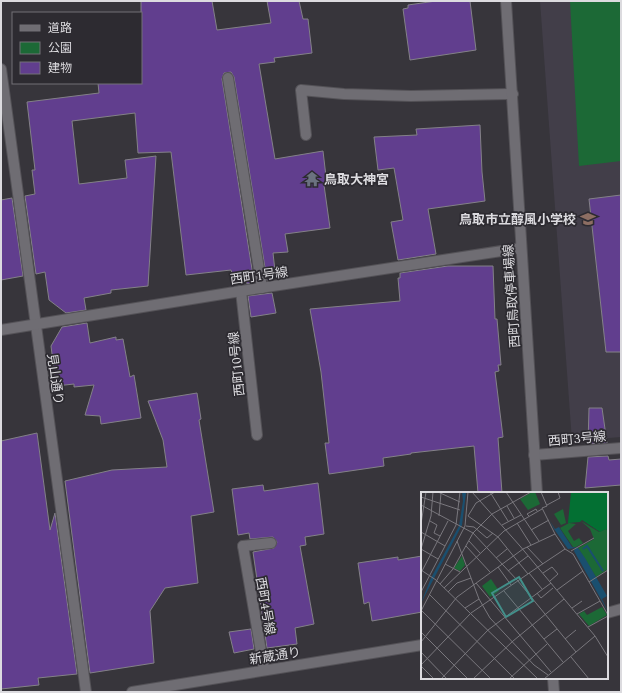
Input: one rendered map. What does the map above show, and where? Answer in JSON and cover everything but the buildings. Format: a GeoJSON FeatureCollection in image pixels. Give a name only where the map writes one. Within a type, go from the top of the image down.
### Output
{"type":"FeatureCollection","features":[{"type":"Feature","properties":{"kind":"street","name":"西町鳥取停車場線"},"geometry":{"type":"LineString","coordinates":[[506,1],[537,492]]}},
{"type":"Feature","properties":{"kind":"street","name":"見山通り"},"geometry":{"type":"LineString","coordinates":[[1,69],[86,692]]}},
{"type":"Feature","properties":{"kind":"street"},"geometry":{"type":"LineString","coordinates":[[228,78],[262,288]]}},
{"type":"Feature","properties":{"kind":"street"},"geometry":{"type":"LineString","coordinates":[[306,135],[301,90],[344,94],[411,96],[513,94]]}},
{"type":"Feature","properties":{"kind":"street","name":"西町1号線"},"geometry":{"type":"LineString","coordinates":[[1,330],[521,248]]}},
{"type":"Feature","properties":{"kind":"street","name":"西町10号線"},"geometry":{"type":"LineString","coordinates":[[242,291],[257,435]]}},
{"type":"Feature","properties":{"kind":"street","name":"西町3号線"},"geometry":{"type":"LineString","coordinates":[[534,454],[621,448]]}},
{"type":"Feature","properties":{"kind":"street","name":"西町4号線"},"geometry":{"type":"LineString","coordinates":[[264,669],[243,546],[271,543]]}},
{"type":"Feature","properties":{"kind":"street"},"geometry":{"type":"LineString","coordinates":[[608,613],[621,609]]}},
{"type":"Feature","properties":{"kind":"street","name":"新蔵通り"},"geometry":{"type":"LineString","coordinates":[[132,692],[264,669],[421,645]]}},
{"type":"Feature","properties":{"kind":"street"},"geometry":{"type":"LineString","coordinates":[[553,679],[554,692]]}},
{"type":"Feature","properties":{"kind":"shaded area","name":"鳥取市立醇風小学校"},"geometry":{"type":"Polygon","coordinates":[[[540,1],[621,1],[621,437],[572,441],[540,1]]]}},
{"type":"Feature","properties":{"kind":"green space"},"geometry":{"type":"Polygon","coordinates":[[[570,1],[621,1],[621,161],[579,166],[570,1]]]}},
{"type":"Feature","properties":{"kind":"place","name":"鳥取大神宮"},"geometry":{"type":"Point","coordinates":[312,179]}},
{"type":"Feature","properties":{"kind":"place","name":"鳥取市立醇風小学校"},"geometry":{"type":"Point","coordinates":[588,219]}}]}
